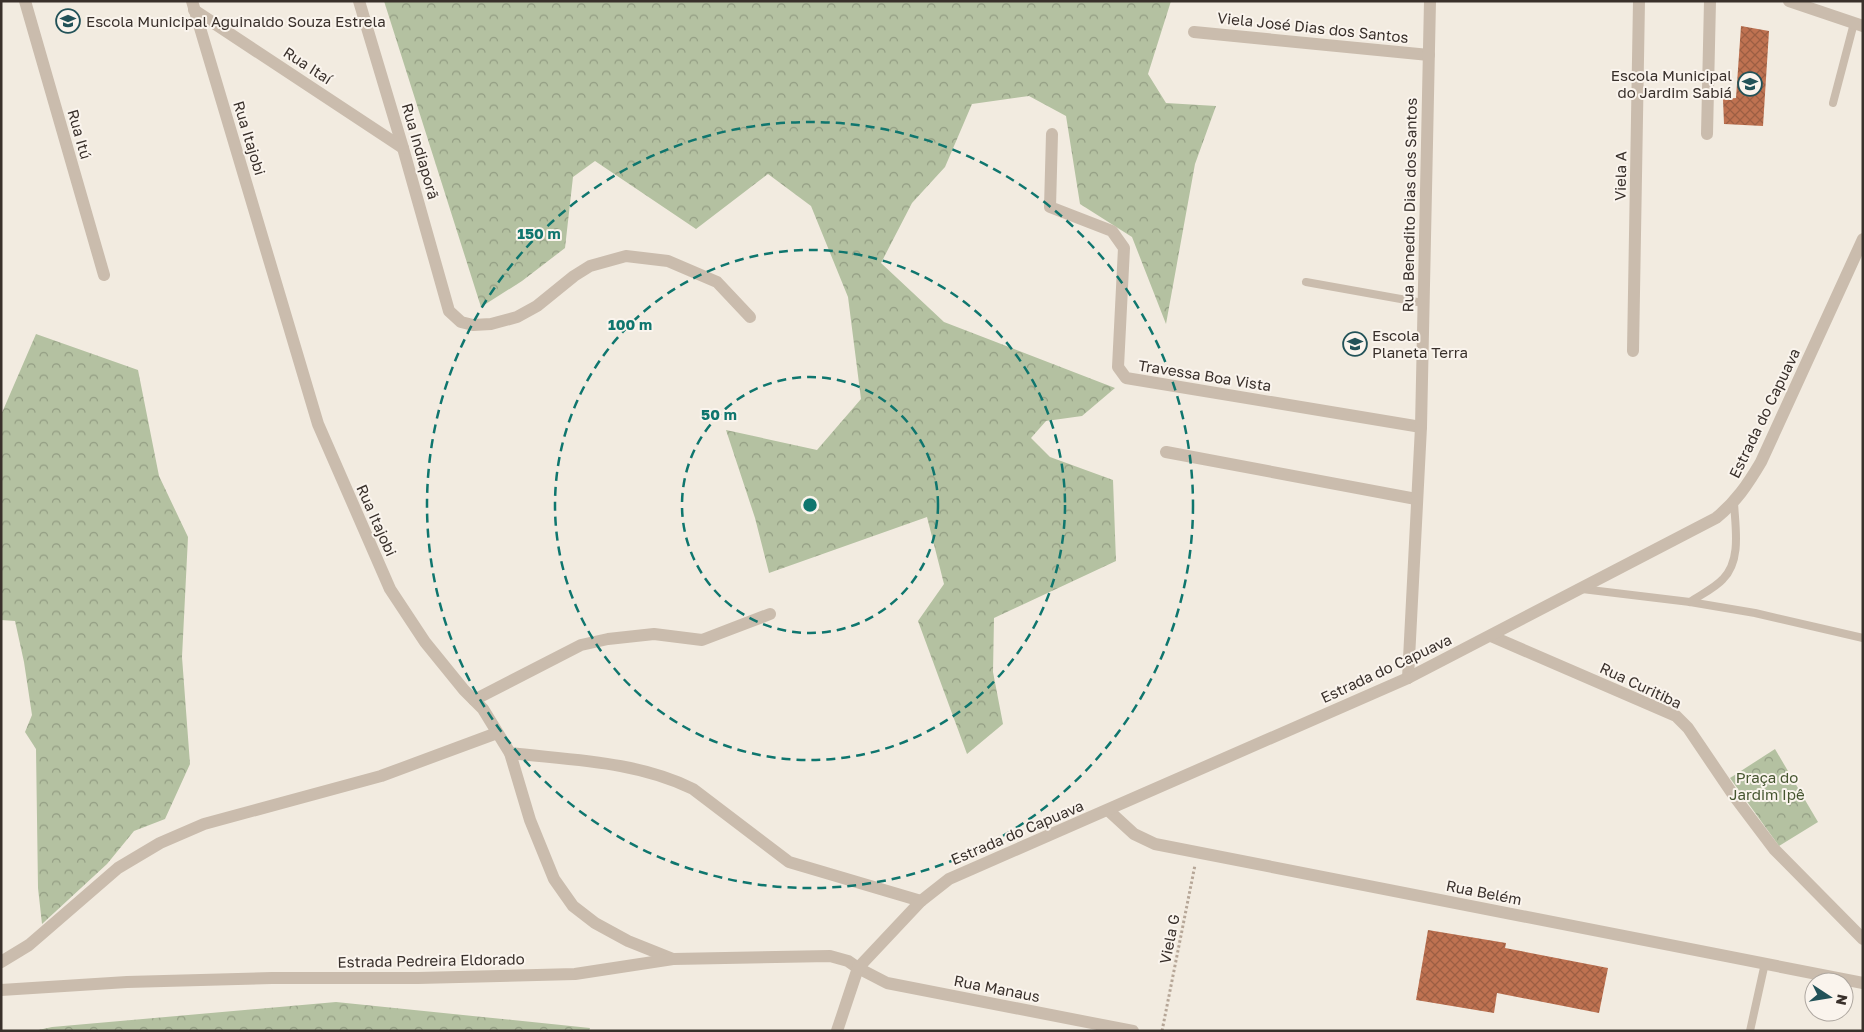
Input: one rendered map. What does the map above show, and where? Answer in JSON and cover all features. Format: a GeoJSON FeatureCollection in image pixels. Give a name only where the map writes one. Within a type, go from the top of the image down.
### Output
{"type":"FeatureCollection","features":[{"type":"Feature","properties":{"kind":"street","name":"Rua Itú"},"geometry":{"type":"LineString","coordinates":[[25,1],[104,275]]}},
{"type":"Feature","properties":{"kind":"street","name":"Rua Indiaporã"},"geometry":{"type":"LineString","coordinates":[[359,1],[449,311],[461,322],[473,325],[491,324],[517,317],[537,306],[574,276],[590,266],[626,256],[668,261],[717,282],[750,317]]}},
{"type":"Feature","properties":{"kind":"street","name":"Rua Benedito Dias dos Santos"},"geometry":{"type":"LineString","coordinates":[[1408,678],[1421,427],[1430,1]]}},
{"type":"Feature","properties":{"kind":"street","name":"Viela A"},"geometry":{"type":"LineString","coordinates":[[1633,351],[1639,1]]}},
{"type":"Feature","properties":{"kind":"street"},"geometry":{"type":"LineString","coordinates":[[1707,134],[1710,1]]}},
{"type":"Feature","properties":{"kind":"street"},"geometry":{"type":"LineString","coordinates":[[1790,1],[1861,25]]}},
{"type":"Feature","properties":{"kind":"street","name":"Rua Itaí"},"geometry":{"type":"LineString","coordinates":[[193,6],[403,148]]}},
{"type":"Feature","properties":{"kind":"street","name":"Rua Itajobi"},"geometry":{"type":"LineString","coordinates":[[193,6],[318,424],[390,589],[425,642],[483,709],[510,753],[530,820],[554,879],[573,906],[595,923],[628,941],[673,959]]}},
{"type":"Feature","properties":{"kind":"street","name":"Viela José Dias dos Santos"},"geometry":{"type":"LineString","coordinates":[[1194,32],[1429,55]]}},
{"type":"Feature","properties":{"kind":"street","name":"Travessa Boa Vista"},"geometry":{"type":"LineString","coordinates":[[1052,134],[1050,207],[1112,231],[1124,248],[1118,367],[1126,378],[1421,427]]}},
{"type":"Feature","properties":{"kind":"street","name":"Estrada do Capuava"},"geometry":{"type":"LineString","coordinates":[[837,1031],[858,968],[921,901],[949,880],[1408,678],[1716,518],[1744,491],[1761,462],[1863,240]]}},
{"type":"Feature","properties":{"kind":"street"},"geometry":{"type":"LineString","coordinates":[[1166,452],[1416,499]]}},
{"type":"Feature","properties":{"kind":"street"},"geometry":{"type":"LineString","coordinates":[[474,700],[581,645],[608,639],[654,634],[702,640],[770,614]]}},
{"type":"Feature","properties":{"kind":"street","name":"Rua Curitiba"},"geometry":{"type":"LineString","coordinates":[[1491,636],[1676,716],[1688,728],[1734,796],[1774,849],[1863,939]]}},
{"type":"Feature","properties":{"kind":"street"},"geometry":{"type":"LineString","coordinates":[[1,962],[29,945],[118,868],[160,843],[204,824],[381,776],[497,733]]}},
{"type":"Feature","properties":{"kind":"street"},"geometry":{"type":"LineString","coordinates":[[510,753],[626,766],[677,781],[693,789],[789,862],[921,901]]}},
{"type":"Feature","properties":{"kind":"street","name":"Rua Belém"},"geometry":{"type":"LineString","coordinates":[[1108,811],[1134,834],[1146,841],[1863,983]]}},
{"type":"Feature","properties":{"kind":"street","name":"Estrada Pedreira Eldorado"},"geometry":{"type":"LineString","coordinates":[[1,990],[137,982],[272,978],[418,978],[575,974],[673,959],[830,956],[848,961],[858,968]]}},
{"type":"Feature","properties":{"kind":"street","name":"Rua Manaus"},"geometry":{"type":"LineString","coordinates":[[858,968],[887,983],[1133,1031]]}},
{"type":"Feature","properties":{"kind":"lane"},"geometry":{"type":"LineString","coordinates":[[1833,103],[1861,25]]}},
{"type":"Feature","properties":{"kind":"lane"},"geometry":{"type":"LineString","coordinates":[[1306,282],[1423,303]]}},
{"type":"Feature","properties":{"kind":"lane"},"geometry":{"type":"LineString","coordinates":[[1690,602],[1723,579],[1730,568],[1736,542],[1734,502]]}},
{"type":"Feature","properties":{"kind":"lane"},"geometry":{"type":"LineString","coordinates":[[1581,589],[1690,602],[1755,613],[1863,638]]}},
{"type":"Feature","properties":{"kind":"lane"},"geometry":{"type":"LineString","coordinates":[[1750,1031],[1765,963]]}},
{"type":"Feature","properties":{"kind":"path","name":"Viela G"},"geometry":{"type":"LineString","coordinates":[[1162,1031],[1197,852]]}},
{"type":"Feature","properties":{"kind":"green space"},"geometry":{"type":"Polygon","coordinates":[[[384,1],[1171,1],[1148,74],[1166,103],[1216,106],[1195,164],[1166,324],[1132,237],[1080,204],[1066,116],[1029,96],[972,104],[945,167],[912,203],[881,263],[944,322],[1115,388],[1082,416],[1046,421],[1031,438],[1050,457],[1113,480],[1116,561],[994,618],[993,672],[1003,724],[967,754],[918,621],[944,584],[927,517],[769,573],[755,518],[726,430],[817,450],[861,399],[848,297],[811,206],[768,174],[696,229],[595,161],[573,177],[565,248],[522,281],[481,307],[384,1]]]}},
{"type":"Feature","properties":{"kind":"green space"},"geometry":{"type":"Polygon","coordinates":[[[36,334],[138,370],[159,476],[188,537],[182,657],[190,764],[165,819],[134,831],[107,864],[42,924],[38,888],[36,749],[25,732],[32,715],[24,662],[15,621],[1,620],[1,415],[36,334]]]}},
{"type":"Feature","properties":{"kind":"green space","name":"Praça do Jardim Ipê"},"geometry":{"type":"Polygon","coordinates":[[[1775,749],[1818,822],[1779,846],[1730,778],[1775,749]]]}},
{"type":"Feature","properties":{"kind":"green space"},"geometry":{"type":"Polygon","coordinates":[[[336,1002],[590,1028],[589,1031],[34,1031],[52,1027],[336,1002]]]}},
{"type":"Feature","properties":{"kind":"building"},"geometry":{"type":"Polygon","coordinates":[[[1741,26],[1769,31],[1763,126],[1724,124],[1723,99],[1736,98],[1741,26]]]}},
{"type":"Feature","properties":{"kind":"building"},"geometry":{"type":"Polygon","coordinates":[[[1428,930],[1506,943],[1505,948],[1608,968],[1599,1013],[1497,993],[1494,1013],[1416,1000],[1428,930]]]}},
{"type":"Feature","properties":{"kind":"place","name":"Escola Municipal Aguinaldo Souza Estrela"},"geometry":{"type":"Point","coordinates":[68,21]}},
{"type":"Feature","properties":{"kind":"place","name":"Escola Municipal do Jardim Sabiá"},"geometry":{"type":"Point","coordinates":[1750,84]}},
{"type":"Feature","properties":{"kind":"place","name":"Escola Planeta Terra"},"geometry":{"type":"Point","coordinates":[1355,344]}}]}
